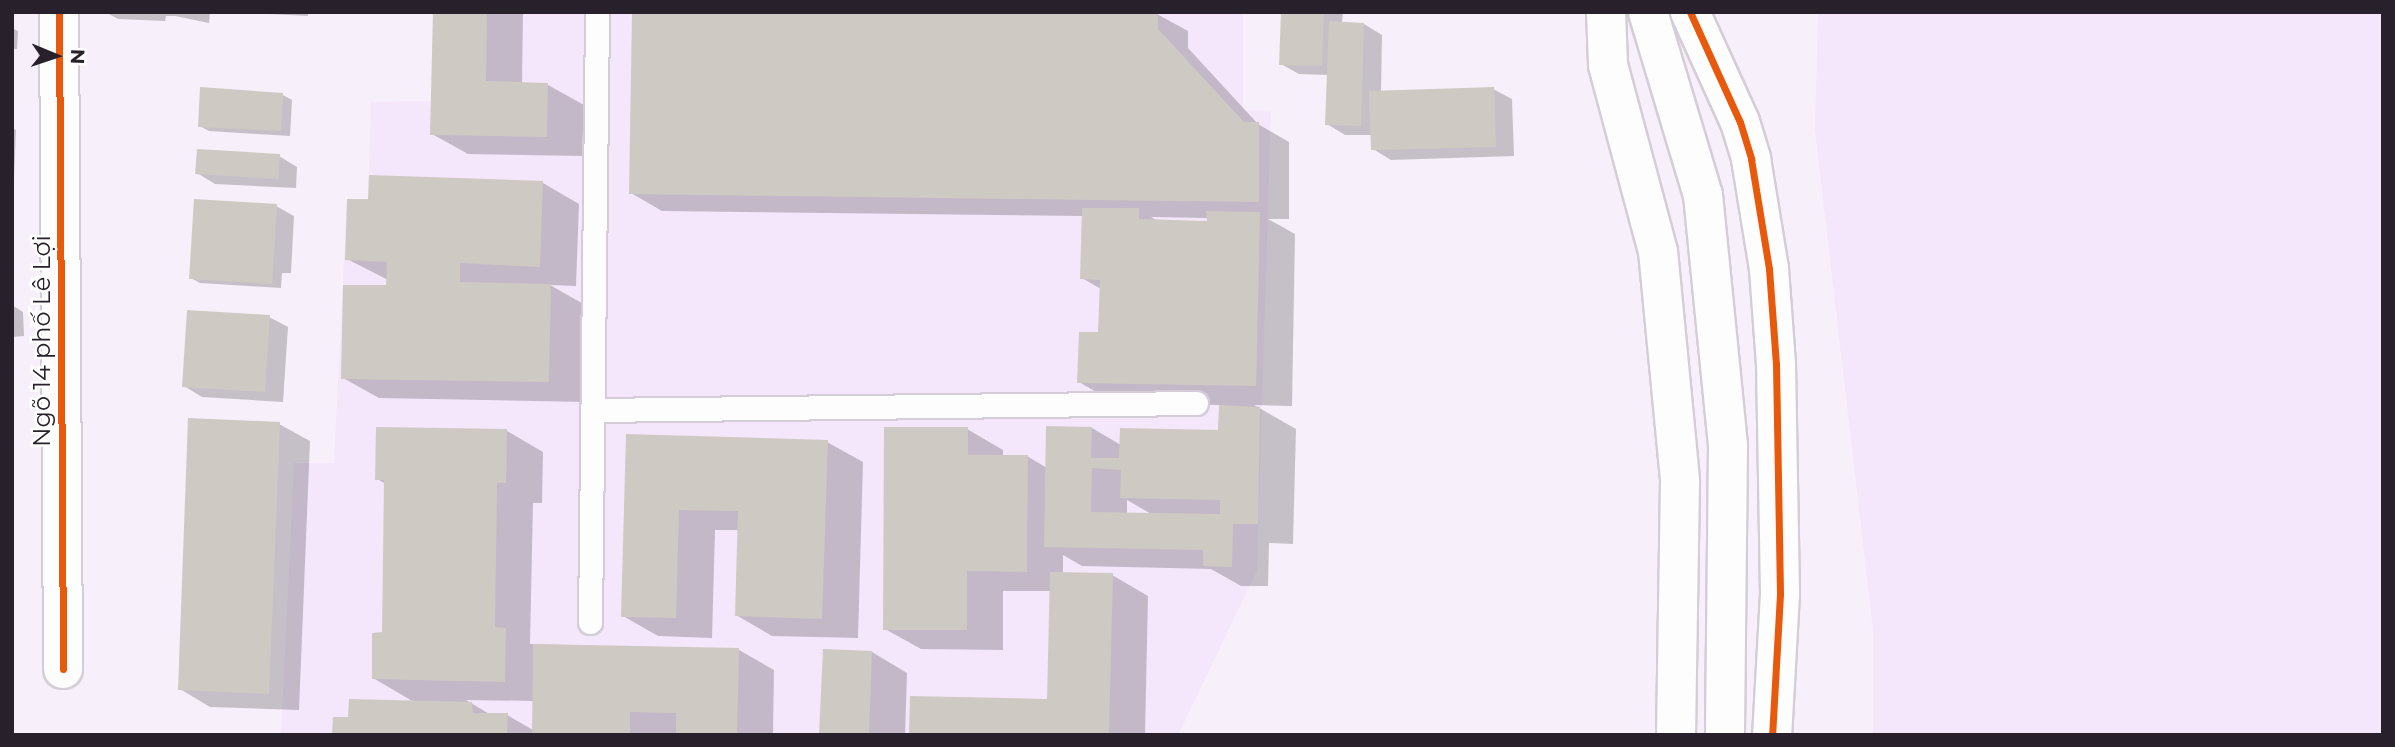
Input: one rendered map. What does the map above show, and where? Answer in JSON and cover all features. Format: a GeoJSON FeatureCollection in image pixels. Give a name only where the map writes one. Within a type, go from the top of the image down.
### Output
{"type":"FeatureCollection","features":[{"type":"Feature","properties":{"kind":"main road","name":"Ngõ 14 phố Lê Lợi"},"geometry":{"type":"LineString","coordinates":[[59,12],[63,669]]}},
{"type":"Feature","properties":{"kind":"main road"},"geometry":{"type":"LineString","coordinates":[[1606,12],[1608,65],[1658,251],[1665,319],[1680,481],[1676,735]]}},
{"type":"Feature","properties":{"kind":"main road"},"geometry":{"type":"LineString","coordinates":[[1648,12],[1703,195],[1728,445],[1725,735]]}},
{"type":"Feature","properties":{"kind":"main road"},"geometry":{"type":"LineString","coordinates":[[1690,12],[1740,122],[1751,159],[1769,269],[1776,364],[1780,594],[1772,735]]}},
{"type":"Feature","properties":{"kind":"lane"},"geometry":{"type":"LineString","coordinates":[[590,622],[597,12]]}},
{"type":"Feature","properties":{"kind":"lane"},"geometry":{"type":"LineString","coordinates":[[592,410],[1196,403]]}},
{"type":"Feature","properties":{"kind":"shaded area"},"geometry":{"type":"Polygon","coordinates":[[[433,12],[1243,12],[1243,110],[1271,111],[1257,571],[1178,735],[281,735],[294,463],[334,463],[347,199],[368,199],[371,102],[431,101],[433,12]]]}},
{"type":"Feature","properties":{"kind":"shaded area"},"geometry":{"type":"Polygon","coordinates":[[[1818,12],[2383,12],[2383,735],[1873,735],[1873,630],[1815,130],[1818,12]]]}},
{"type":"Feature","properties":{"kind":"building"},"geometry":{"type":"Polygon","coordinates":[[[433,12],[487,12],[486,81],[548,83],[547,137],[430,135],[433,12]]]}},
{"type":"Feature","properties":{"kind":"building"},"geometry":{"type":"Polygon","coordinates":[[[632,12],[1158,12],[1158,29],[1244,122],[1259,122],[1259,202],[629,194],[632,12]]]}},
{"type":"Feature","properties":{"kind":"building"},"geometry":{"type":"Polygon","coordinates":[[[1281,12],[1324,12],[1322,66],[1279,65],[1281,12]]]}},
{"type":"Feature","properties":{"kind":"building"},"geometry":{"type":"Polygon","coordinates":[[[1329,21],[1364,23],[1361,126],[1325,125],[1329,21]]]}},
{"type":"Feature","properties":{"kind":"building"},"geometry":{"type":"Polygon","coordinates":[[[200,87],[283,93],[281,131],[198,127],[200,87]]]}},
{"type":"Feature","properties":{"kind":"building"},"geometry":{"type":"Polygon","coordinates":[[[1494,87],[1496,147],[1371,150],[1369,91],[1494,87]]]}},
{"type":"Feature","properties":{"kind":"building"},"geometry":{"type":"Polygon","coordinates":[[[197,149],[280,154],[278,179],[195,174],[197,149]]]}},
{"type":"Feature","properties":{"kind":"building"},"geometry":{"type":"Polygon","coordinates":[[[369,175],[543,181],[540,267],[460,263],[460,282],[551,284],[549,382],[341,379],[343,285],[386,285],[387,262],[345,260],[347,199],[368,199],[369,175]]]}},
{"type":"Feature","properties":{"kind":"building"},"geometry":{"type":"Polygon","coordinates":[[[194,199],[277,204],[272,284],[189,279],[194,199]]]}},
{"type":"Feature","properties":{"kind":"building"},"geometry":{"type":"Polygon","coordinates":[[[1082,208],[1139,208],[1139,219],[1207,221],[1206,211],[1260,212],[1256,386],[1077,383],[1079,332],[1098,332],[1100,280],[1080,279],[1082,208]]]}},
{"type":"Feature","properties":{"kind":"building"},"geometry":{"type":"Polygon","coordinates":[[[187,310],[270,315],[265,392],[182,387],[187,310]]]}},
{"type":"Feature","properties":{"kind":"building"},"geometry":{"type":"Polygon","coordinates":[[[1219,405],[1260,407],[1258,524],[1233,524],[1232,567],[1203,566],[1203,550],[1044,547],[1046,426],[1092,427],[1091,458],[1119,458],[1120,428],[1218,430],[1219,405]],[[1092,468],[1091,512],[1220,514],[1220,500],[1120,498],[1121,470],[1092,468]]]}},
{"type":"Feature","properties":{"kind":"building"},"geometry":{"type":"Polygon","coordinates":[[[188,418],[280,422],[269,694],[178,690],[188,418]]]}},
{"type":"Feature","properties":{"kind":"building"},"geometry":{"type":"Polygon","coordinates":[[[376,427],[507,429],[506,483],[497,483],[495,627],[506,628],[505,682],[372,679],[372,633],[382,632],[384,480],[375,480],[376,427]]]}},
{"type":"Feature","properties":{"kind":"building"},"geometry":{"type":"Polygon","coordinates":[[[884,427],[968,427],[968,455],[1028,455],[1027,572],[967,571],[967,630],[883,630],[884,427]]]}},
{"type":"Feature","properties":{"kind":"building"},"geometry":{"type":"Polygon","coordinates":[[[626,434],[828,440],[822,619],[735,616],[738,511],[679,510],[676,618],[621,617],[626,434]]]}},
{"type":"Feature","properties":{"kind":"building"},"geometry":{"type":"Polygon","coordinates":[[[1050,572],[1113,573],[1109,735],[909,735],[910,696],[1047,699],[1050,572]]]}},
{"type":"Feature","properties":{"kind":"building"},"geometry":{"type":"Polygon","coordinates":[[[533,644],[739,648],[737,735],[676,735],[676,713],[630,712],[630,735],[532,735],[533,644]]]}},
{"type":"Feature","properties":{"kind":"building"},"geometry":{"type":"Polygon","coordinates":[[[823,649],[872,651],[869,735],[819,735],[823,649]]]}},
{"type":"Feature","properties":{"kind":"building"},"geometry":{"type":"Polygon","coordinates":[[[349,699],[472,702],[473,713],[508,713],[507,735],[332,735],[333,717],[348,717],[349,699]]]}},
{"type":"Feature","properties":{"kind":"cycle path"},"geometry":{"type":"LineString","coordinates":[[59,12],[63,669]]}},
{"type":"Feature","properties":{"kind":"cycle path"},"geometry":{"type":"LineString","coordinates":[[1690,12],[1740,122],[1751,159],[1769,269],[1776,364],[1780,594],[1772,735]]}}]}
